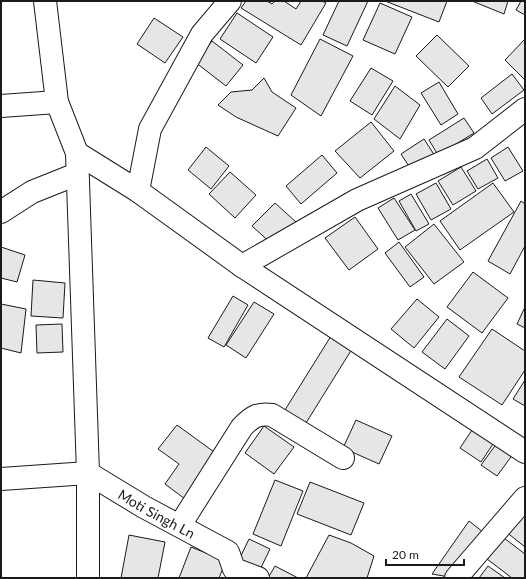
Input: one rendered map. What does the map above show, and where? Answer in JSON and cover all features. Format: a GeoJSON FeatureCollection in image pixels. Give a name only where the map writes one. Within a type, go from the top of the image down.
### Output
{"type":"FeatureCollection","features":[{"type":"Feature","properties":{"kind":"street"},"geometry":{"type":"LineString","coordinates":[[45,1],[58,102],[77,164],[88,473],[88,578]]}},
{"type":"Feature","properties":{"kind":"street"},"geometry":{"type":"LineString","coordinates":[[138,191],[150,129],[202,34],[230,1]]}},
{"type":"Feature","properties":{"kind":"street"},"geometry":{"type":"LineString","coordinates":[[2,107],[58,102]]}},
{"type":"Feature","properties":{"kind":"street"},"geometry":{"type":"LineString","coordinates":[[242,266],[357,200],[474,148],[525,109]]}},
{"type":"Feature","properties":{"kind":"street"},"geometry":{"type":"LineString","coordinates":[[77,164],[138,191],[242,266],[525,452]]}},
{"type":"Feature","properties":{"kind":"street"},"geometry":{"type":"LineString","coordinates":[[1,212],[77,164]]}},
{"type":"Feature","properties":{"kind":"street"},"geometry":{"type":"LineString","coordinates":[[180,525],[242,427],[253,415],[272,415],[343,458]]}},
{"type":"Feature","properties":{"kind":"street"},"geometry":{"type":"LineString","coordinates":[[1,479],[88,473]]}},
{"type":"Feature","properties":{"kind":"street","name":"Moti Singh Ln"},"geometry":{"type":"LineString","coordinates":[[88,473],[144,507],[228,552],[234,569],[258,578]]}},
{"type":"Feature","properties":{"kind":"street"},"geometry":{"type":"LineString","coordinates":[[456,578],[525,498]]}},
{"type":"Feature","properties":{"kind":"building"},"geometry":{"type":"Polygon","coordinates":[[[246,1],[267,1],[272,4],[275,1],[284,1],[296,9],[301,1],[322,1],[326,3],[301,45],[241,8],[246,1]]]}},
{"type":"Feature","properties":{"kind":"building"},"geometry":{"type":"Polygon","coordinates":[[[339,1],[368,1],[347,46],[323,35],[339,1]]]}},
{"type":"Feature","properties":{"kind":"building"},"geometry":{"type":"Polygon","coordinates":[[[385,1],[447,1],[439,22],[385,1]]]}},
{"type":"Feature","properties":{"kind":"building"},"geometry":{"type":"Polygon","coordinates":[[[472,1],[508,1],[504,14],[472,1]]]}},
{"type":"Feature","properties":{"kind":"building"},"geometry":{"type":"Polygon","coordinates":[[[521,1],[525,1],[525,15],[516,10],[521,1]]]}},
{"type":"Feature","properties":{"kind":"building"},"geometry":{"type":"Polygon","coordinates":[[[380,3],[412,17],[395,54],[363,40],[380,3]]]}},
{"type":"Feature","properties":{"kind":"building"},"geometry":{"type":"Polygon","coordinates":[[[237,13],[273,37],[256,63],[220,39],[237,13]]]}},
{"type":"Feature","properties":{"kind":"building"},"geometry":{"type":"Polygon","coordinates":[[[154,18],[183,37],[165,63],[137,44],[154,18]]]}},
{"type":"Feature","properties":{"kind":"building"},"geometry":{"type":"Polygon","coordinates":[[[437,35],[469,66],[448,87],[416,56],[437,35]]]}},
{"type":"Feature","properties":{"kind":"building"},"geometry":{"type":"Polygon","coordinates":[[[320,39],[353,56],[321,116],[291,95],[320,39]]]}},
{"type":"Feature","properties":{"kind":"building"},"geometry":{"type":"Polygon","coordinates":[[[525,39],[525,80],[505,60],[525,39]]]}},
{"type":"Feature","properties":{"kind":"building"},"geometry":{"type":"Polygon","coordinates":[[[212,41],[243,65],[226,86],[195,62],[212,41]]]}},
{"type":"Feature","properties":{"kind":"building"},"geometry":{"type":"Polygon","coordinates":[[[371,68],[393,81],[372,115],[350,101],[371,68]]]}},
{"type":"Feature","properties":{"kind":"building"},"geometry":{"type":"Polygon","coordinates":[[[512,74],[524,90],[492,114],[481,98],[512,74]]]}},
{"type":"Feature","properties":{"kind":"building"},"geometry":{"type":"Polygon","coordinates":[[[264,78],[272,92],[296,108],[278,136],[236,117],[218,105],[231,92],[252,90],[264,78]]]}},
{"type":"Feature","properties":{"kind":"building"},"geometry":{"type":"Polygon","coordinates":[[[439,82],[458,114],[441,125],[421,93],[439,82]]]}},
{"type":"Feature","properties":{"kind":"building"},"geometry":{"type":"Polygon","coordinates":[[[395,86],[420,105],[400,139],[374,119],[395,86]]]}},
{"type":"Feature","properties":{"kind":"building"},"geometry":{"type":"Polygon","coordinates":[[[464,118],[474,133],[438,155],[429,140],[464,118]]]}},
{"type":"Feature","properties":{"kind":"building"},"geometry":{"type":"Polygon","coordinates":[[[371,122],[394,151],[360,178],[335,151],[371,122]]]}},
{"type":"Feature","properties":{"kind":"building"},"geometry":{"type":"Polygon","coordinates":[[[424,139],[435,156],[412,171],[401,154],[424,139]]]}},
{"type":"Feature","properties":{"kind":"building"},"geometry":{"type":"Polygon","coordinates":[[[206,147],[229,166],[211,189],[188,170],[206,147]]]}},
{"type":"Feature","properties":{"kind":"building"},"geometry":{"type":"Polygon","coordinates":[[[508,147],[523,171],[505,181],[491,158],[508,147]]]}},
{"type":"Feature","properties":{"kind":"building"},"geometry":{"type":"Polygon","coordinates":[[[322,155],[337,173],[301,204],[286,186],[322,155]]]}},
{"type":"Feature","properties":{"kind":"building"},"geometry":{"type":"Polygon","coordinates":[[[487,159],[498,178],[478,189],[467,171],[487,159]]]}},
{"type":"Feature","properties":{"kind":"building"},"geometry":{"type":"Polygon","coordinates":[[[461,167],[476,191],[453,205],[438,181],[461,167]]]}},
{"type":"Feature","properties":{"kind":"building"},"geometry":{"type":"Polygon","coordinates":[[[230,172],[256,195],[235,218],[209,194],[230,172]]]}},
{"type":"Feature","properties":{"kind":"building"},"geometry":{"type":"Polygon","coordinates":[[[436,183],[451,209],[431,220],[416,194],[436,183]]]}},
{"type":"Feature","properties":{"kind":"building"},"geometry":{"type":"Polygon","coordinates":[[[493,183],[514,212],[460,250],[440,221],[493,183]]]}},
{"type":"Feature","properties":{"kind":"building"},"geometry":{"type":"Polygon","coordinates":[[[411,194],[429,224],[416,231],[399,201],[411,194]]]}},
{"type":"Feature","properties":{"kind":"building"},"geometry":{"type":"Polygon","coordinates":[[[394,198],[415,230],[398,240],[378,208],[394,198]]]}},
{"type":"Feature","properties":{"kind":"building"},"geometry":{"type":"Polygon","coordinates":[[[521,201],[525,204],[525,246],[510,274],[488,261],[521,201]]]}},
{"type":"Feature","properties":{"kind":"building"},"geometry":{"type":"Polygon","coordinates":[[[275,203],[296,222],[274,246],[252,226],[275,203]]]}},
{"type":"Feature","properties":{"kind":"building"},"geometry":{"type":"Polygon","coordinates":[[[355,217],[378,249],[349,270],[325,238],[355,217]]]}},
{"type":"Feature","properties":{"kind":"building"},"geometry":{"type":"Polygon","coordinates":[[[434,224],[464,262],[434,284],[405,247],[434,224]]]}},
{"type":"Feature","properties":{"kind":"building"},"geometry":{"type":"Polygon","coordinates":[[[399,242],[424,277],[410,287],[385,253],[399,242]]]}},
{"type":"Feature","properties":{"kind":"building"},"geometry":{"type":"Polygon","coordinates":[[[1,247],[25,255],[17,282],[1,278],[1,247]]]}},
{"type":"Feature","properties":{"kind":"building"},"geometry":{"type":"Polygon","coordinates":[[[473,272],[508,298],[482,333],[447,307],[473,272]]]}},
{"type":"Feature","properties":{"kind":"building"},"geometry":{"type":"Polygon","coordinates":[[[33,280],[65,283],[63,318],[31,316],[33,280]]]}},
{"type":"Feature","properties":{"kind":"building"},"geometry":{"type":"Polygon","coordinates":[[[233,296],[248,305],[224,347],[208,338],[233,296]]]}},
{"type":"Feature","properties":{"kind":"building"},"geometry":{"type":"Polygon","coordinates":[[[417,299],[439,317],[414,348],[391,329],[417,299]]]}},
{"type":"Feature","properties":{"kind":"building"},"geometry":{"type":"Polygon","coordinates":[[[254,302],[274,314],[246,358],[226,345],[254,302]]]}},
{"type":"Feature","properties":{"kind":"building"},"geometry":{"type":"Polygon","coordinates":[[[1,304],[26,309],[21,353],[1,348],[1,304]]]}},
{"type":"Feature","properties":{"kind":"building"},"geometry":{"type":"Polygon","coordinates":[[[525,307],[525,328],[517,324],[525,307]]]}},
{"type":"Feature","properties":{"kind":"building"},"geometry":{"type":"Polygon","coordinates":[[[447,319],[469,336],[445,369],[422,352],[447,319]]]}},
{"type":"Feature","properties":{"kind":"building"},"geometry":{"type":"Polygon","coordinates":[[[62,324],[63,352],[37,353],[36,325],[62,324]]]}},
{"type":"Feature","properties":{"kind":"building"},"geometry":{"type":"Polygon","coordinates":[[[492,329],[525,351],[525,370],[502,405],[459,377],[492,329]]]}},
{"type":"Feature","properties":{"kind":"building"},"geometry":{"type":"Polygon","coordinates":[[[331,336],[352,349],[301,431],[280,418],[331,336]]]}},
{"type":"Feature","properties":{"kind":"building"},"geometry":{"type":"Polygon","coordinates":[[[525,380],[525,406],[513,399],[525,380]]]}},
{"type":"Feature","properties":{"kind":"building"},"geometry":{"type":"Polygon","coordinates":[[[356,420],[392,436],[379,464],[343,448],[356,420]]]}},
{"type":"Feature","properties":{"kind":"building"},"geometry":{"type":"Polygon","coordinates":[[[476,424],[497,438],[481,462],[460,448],[476,424]]]}},
{"type":"Feature","properties":{"kind":"building"},"geometry":{"type":"Polygon","coordinates":[[[177,425],[221,457],[189,502],[165,484],[179,464],[158,449],[177,425]]]}},
{"type":"Feature","properties":{"kind":"building"},"geometry":{"type":"Polygon","coordinates":[[[264,426],[294,447],[274,474],[245,453],[264,426]]]}},
{"type":"Feature","properties":{"kind":"building"},"geometry":{"type":"Polygon","coordinates":[[[500,439],[516,450],[497,476],[481,465],[500,439]]]}},
{"type":"Feature","properties":{"kind":"building"},"geometry":{"type":"Polygon","coordinates":[[[275,480],[303,491],[281,546],[253,534],[275,480]]]}},
{"type":"Feature","properties":{"kind":"building"},"geometry":{"type":"Polygon","coordinates":[[[310,482],[364,503],[351,535],[297,514],[310,482]]]}},
{"type":"Feature","properties":{"kind":"building"},"geometry":{"type":"Polygon","coordinates":[[[525,506],[525,547],[505,531],[525,506]]]}},
{"type":"Feature","properties":{"kind":"building"},"geometry":{"type":"Polygon","coordinates":[[[469,521],[488,536],[455,578],[432,574],[469,521]]]}},
{"type":"Feature","properties":{"kind":"building"},"geometry":{"type":"Polygon","coordinates":[[[129,535],[165,542],[158,578],[121,578],[129,535]]]}},
{"type":"Feature","properties":{"kind":"building"},"geometry":{"type":"Polygon","coordinates":[[[329,535],[351,543],[374,556],[367,578],[306,578],[329,535]]]}},
{"type":"Feature","properties":{"kind":"building"},"geometry":{"type":"Polygon","coordinates":[[[504,538],[525,554],[525,578],[512,578],[487,559],[504,538]]]}},
{"type":"Feature","properties":{"kind":"building"},"geometry":{"type":"Polygon","coordinates":[[[249,539],[270,549],[257,576],[236,566],[249,539]]]}},
{"type":"Feature","properties":{"kind":"building"},"geometry":{"type":"Polygon","coordinates":[[[191,547],[226,561],[219,578],[179,578],[191,547]]]}},
{"type":"Feature","properties":{"kind":"building"},"geometry":{"type":"Polygon","coordinates":[[[275,566],[298,578],[268,578],[275,566]]]}},
{"type":"Feature","properties":{"kind":"building"},"geometry":{"type":"Polygon","coordinates":[[[488,566],[505,578],[479,578],[488,566]]]}}]}
